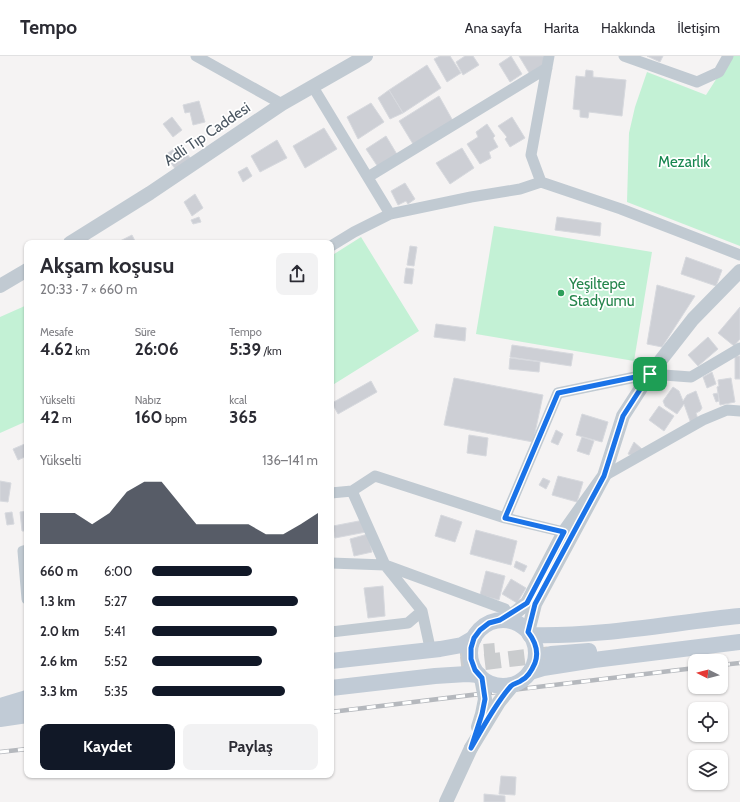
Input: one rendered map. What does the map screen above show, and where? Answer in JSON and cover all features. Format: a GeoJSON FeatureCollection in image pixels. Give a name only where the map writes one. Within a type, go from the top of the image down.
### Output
{"type":"FeatureCollection","features":[{"type":"Feature","properties":{"kind":"main road"},"geometry":{"type":"LineString","coordinates":[[334,688],[435,676],[467,674],[480,677],[491,684],[502,686],[512,685],[522,680],[530,672],[535,663],[536,652],[534,641],[529,633],[520,625],[510,621],[502,615],[480,630],[474,638],[471,648],[471,659],[475,670],[480,677]]}},
{"type":"Feature","properties":{"kind":"main road"},"geometry":{"type":"LineString","coordinates":[[529,633],[559,636],[611,632],[740,616]]}},
{"type":"Feature","properties":{"kind":"main road"},"geometry":{"type":"LineString","coordinates":[[740,623],[550,650],[740,635]]}},
{"type":"Feature","properties":{"kind":"main road"},"geometry":{"type":"LineString","coordinates":[[334,661],[435,646],[462,645],[474,638]]}},
{"type":"Feature","properties":{"kind":"main road"},"geometry":{"type":"LineString","coordinates":[[530,672],[543,668],[594,660],[740,642]]}},
{"type":"Feature","properties":{"kind":"main road"},"geometry":{"type":"LineString","coordinates":[[334,670],[460,660],[334,679]]}},
{"type":"Feature","properties":{"kind":"main road"},"geometry":{"type":"LineString","coordinates":[[0,707],[24,699]]}},
{"type":"Feature","properties":{"kind":"main road"},"geometry":{"type":"LineString","coordinates":[[0,707],[24,706]]}},
{"type":"Feature","properties":{"kind":"main road"},"geometry":{"type":"LineString","coordinates":[[0,719],[24,715]]}},
{"type":"Feature","properties":{"kind":"main road"},"geometry":{"type":"LineString","coordinates":[[0,719],[24,722]]}},
{"type":"Feature","properties":{"kind":"street","name":"Adli Tıp Caddesi"},"geometry":{"type":"LineString","coordinates":[[75,240],[150,193],[282,104],[366,56]]}},
{"type":"Feature","properties":{"kind":"street"},"geometry":{"type":"LineString","coordinates":[[541,182],[531,155],[549,56]]}},
{"type":"Feature","properties":{"kind":"street"},"geometry":{"type":"LineString","coordinates":[[624,56],[697,82],[719,72],[728,56]]}},
{"type":"Feature","properties":{"kind":"street"},"geometry":{"type":"LineString","coordinates":[[198,57],[282,104]]}},
{"type":"Feature","properties":{"kind":"street"},"geometry":{"type":"LineString","coordinates":[[368,177],[547,68]]}},
{"type":"Feature","properties":{"kind":"street"},"geometry":{"type":"LineString","coordinates":[[313,87],[390,214]]}},
{"type":"Feature","properties":{"kind":"street"},"geometry":{"type":"LineString","coordinates":[[334,244],[354,232],[390,214],[520,188],[541,182],[621,209],[740,255]]}},
{"type":"Feature","properties":{"kind":"street"},"geometry":{"type":"LineString","coordinates":[[334,563],[385,565],[502,615],[527,603],[604,476],[623,416],[650,374],[693,319],[740,271]]}},
{"type":"Feature","properties":{"kind":"street"},"geometry":{"type":"LineString","coordinates":[[0,286],[24,272]]}},
{"type":"Feature","properties":{"kind":"street"},"geometry":{"type":"LineString","coordinates":[[505,518],[558,393],[650,374],[691,377],[740,348]]}},
{"type":"Feature","properties":{"kind":"street"},"geometry":{"type":"LineString","coordinates":[[529,633],[535,604],[557,554],[564,532],[604,476],[703,420],[727,410],[740,411]]}},
{"type":"Feature","properties":{"kind":"street"},"geometry":{"type":"LineString","coordinates":[[334,493],[352,491],[375,476],[505,518],[564,532]]}},
{"type":"Feature","properties":{"kind":"street"},"geometry":{"type":"LineString","coordinates":[[352,491],[385,565],[422,611],[435,646]]}},
{"type":"Feature","properties":{"kind":"street"},"geometry":{"type":"LineString","coordinates":[[24,551],[24,563]]}},
{"type":"Feature","properties":{"kind":"street"},"geometry":{"type":"LineString","coordinates":[[334,632],[408,623],[422,611]]}},
{"type":"Feature","properties":{"kind":"street"},"geometry":{"type":"LineString","coordinates":[[471,748],[482,714],[485,699],[480,677]]}},
{"type":"Feature","properties":{"kind":"street"},"geometry":{"type":"LineString","coordinates":[[446,802],[471,748],[499,702],[512,685]]}},
{"type":"Feature","properties":{"kind":"green space","name":"Mezarlık"},"geometry":{"type":"Polygon","coordinates":[[[731,56],[740,56],[740,246],[627,202],[629,133],[635,107],[647,72],[706,95],[731,56]]]}},
{"type":"Feature","properties":{"kind":"green space"},"geometry":{"type":"Polygon","coordinates":[[[494,226],[652,252],[634,361],[476,334],[494,226]]]}},
{"type":"Feature","properties":{"kind":"green space"},"geometry":{"type":"Polygon","coordinates":[[[361,237],[419,331],[334,384],[334,254],[361,237]]]}},
{"type":"Feature","properties":{"kind":"green space"},"geometry":{"type":"Polygon","coordinates":[[[24,306],[24,422],[0,433],[0,317],[24,306]]]}},
{"type":"Feature","properties":{"kind":"building"},"geometry":{"type":"Polygon","coordinates":[[[440,56],[450,56],[461,73],[447,82],[434,59],[440,56]]]}},
{"type":"Feature","properties":{"kind":"building"},"geometry":{"type":"Polygon","coordinates":[[[465,56],[473,56],[479,65],[463,75],[456,62],[465,56]]]}},
{"type":"Feature","properties":{"kind":"building"},"geometry":{"type":"Polygon","coordinates":[[[511,56],[522,74],[510,82],[499,64],[511,56]]]}},
{"type":"Feature","properties":{"kind":"building"},"geometry":{"type":"Polygon","coordinates":[[[519,56],[543,56],[543,69],[531,76],[519,56]]]}},
{"type":"Feature","properties":{"kind":"building"},"geometry":{"type":"Polygon","coordinates":[[[647,56],[663,56],[660,62],[647,56]]]}},
{"type":"Feature","properties":{"kind":"building"},"geometry":{"type":"Polygon","coordinates":[[[427,65],[441,88],[403,113],[389,90],[427,65]]]}},
{"type":"Feature","properties":{"kind":"building"},"geometry":{"type":"Polygon","coordinates":[[[586,70],[593,71],[593,77],[626,80],[622,116],[589,112],[588,118],[580,117],[580,110],[573,109],[576,76],[585,77],[586,70]]]}},
{"type":"Feature","properties":{"kind":"building"},"geometry":{"type":"Polygon","coordinates":[[[389,90],[403,113],[390,119],[378,98],[389,90]]]}},
{"type":"Feature","properties":{"kind":"building"},"geometry":{"type":"Polygon","coordinates":[[[439,96],[453,121],[413,144],[399,121],[439,96]]]}},
{"type":"Feature","properties":{"kind":"building"},"geometry":{"type":"Polygon","coordinates":[[[199,101],[205,122],[193,125],[190,112],[185,113],[183,105],[199,101]]]}},
{"type":"Feature","properties":{"kind":"building"},"geometry":{"type":"Polygon","coordinates":[[[371,103],[384,122],[358,139],[347,117],[371,103]]]}},
{"type":"Feature","properties":{"kind":"building"},"geometry":{"type":"Polygon","coordinates":[[[172,117],[182,130],[173,137],[163,124],[172,117]]]}},
{"type":"Feature","properties":{"kind":"building"},"geometry":{"type":"Polygon","coordinates":[[[512,117],[525,138],[510,147],[505,139],[507,137],[498,126],[512,117]]]}},
{"type":"Feature","properties":{"kind":"building"},"geometry":{"type":"Polygon","coordinates":[[[487,124],[495,136],[493,138],[498,147],[489,152],[491,158],[480,164],[467,144],[478,137],[476,132],[487,124]]]}},
{"type":"Feature","properties":{"kind":"building"},"geometry":{"type":"Polygon","coordinates":[[[324,128],[337,149],[305,168],[293,146],[324,128]]]}},
{"type":"Feature","properties":{"kind":"building"},"geometry":{"type":"Polygon","coordinates":[[[386,136],[398,156],[378,167],[366,149],[386,136]]]}},
{"type":"Feature","properties":{"kind":"building"},"geometry":{"type":"Polygon","coordinates":[[[277,140],[287,158],[260,172],[251,156],[277,140]]]}},
{"type":"Feature","properties":{"kind":"building"},"geometry":{"type":"Polygon","coordinates":[[[180,145],[191,159],[176,170],[165,155],[180,145]]]}},
{"type":"Feature","properties":{"kind":"building"},"geometry":{"type":"Polygon","coordinates":[[[462,148],[474,168],[450,184],[436,163],[462,148]]]}},
{"type":"Feature","properties":{"kind":"building"},"geometry":{"type":"Polygon","coordinates":[[[247,167],[252,176],[243,182],[238,172],[247,167]]]}},
{"type":"Feature","properties":{"kind":"building"},"geometry":{"type":"Polygon","coordinates":[[[405,183],[415,199],[408,204],[406,201],[398,205],[391,191],[405,183]]]}},
{"type":"Feature","properties":{"kind":"building"},"geometry":{"type":"Polygon","coordinates":[[[195,194],[203,208],[192,216],[184,202],[195,194]]]}},
{"type":"Feature","properties":{"kind":"building"},"geometry":{"type":"Polygon","coordinates":[[[199,217],[201,222],[193,224],[191,220],[199,217]]]}},
{"type":"Feature","properties":{"kind":"building"},"geometry":{"type":"Polygon","coordinates":[[[557,217],[601,223],[600,236],[555,230],[557,217]]]}},
{"type":"Feature","properties":{"kind":"building"},"geometry":{"type":"Polygon","coordinates":[[[132,235],[134,240],[122,240],[132,235]]]}},
{"type":"Feature","properties":{"kind":"building"},"geometry":{"type":"Polygon","coordinates":[[[410,246],[417,247],[414,266],[407,265],[410,246]]]}},
{"type":"Feature","properties":{"kind":"building"},"geometry":{"type":"Polygon","coordinates":[[[686,257],[722,270],[716,286],[681,274],[686,257]]]}},
{"type":"Feature","properties":{"kind":"building"},"geometry":{"type":"Polygon","coordinates":[[[406,268],[414,269],[412,284],[404,283],[406,268]]]}},
{"type":"Feature","properties":{"kind":"building"},"geometry":{"type":"Polygon","coordinates":[[[657,285],[695,296],[662,347],[647,344],[657,285]]]}},
{"type":"Feature","properties":{"kind":"building"},"geometry":{"type":"Polygon","coordinates":[[[740,307],[740,339],[734,346],[718,333],[740,307]]]}},
{"type":"Feature","properties":{"kind":"building"},"geometry":{"type":"Polygon","coordinates":[[[436,324],[466,328],[465,341],[434,337],[436,324]]]}},
{"type":"Feature","properties":{"kind":"building"},"geometry":{"type":"Polygon","coordinates":[[[708,337],[718,349],[698,366],[688,355],[708,337]]]}},
{"type":"Feature","properties":{"kind":"building"},"geometry":{"type":"Polygon","coordinates":[[[512,345],[573,354],[571,366],[510,357],[512,345]]]}},
{"type":"Feature","properties":{"kind":"building"},"geometry":{"type":"Polygon","coordinates":[[[735,356],[740,356],[740,379],[735,379],[735,356]]]}},
{"type":"Feature","properties":{"kind":"building"},"geometry":{"type":"Polygon","coordinates":[[[510,358],[540,362],[539,372],[509,369],[510,358]]]}},
{"type":"Feature","properties":{"kind":"building"},"geometry":{"type":"Polygon","coordinates":[[[712,372],[716,384],[707,388],[703,377],[712,372]]]}},
{"type":"Feature","properties":{"kind":"building"},"geometry":{"type":"Polygon","coordinates":[[[454,378],[543,395],[533,442],[444,425],[454,378]]]}},
{"type":"Feature","properties":{"kind":"building"},"geometry":{"type":"Polygon","coordinates":[[[731,378],[735,402],[720,405],[717,387],[719,386],[718,380],[731,378]]]}},
{"type":"Feature","properties":{"kind":"building"},"geometry":{"type":"Polygon","coordinates":[[[371,381],[377,392],[338,414],[334,407],[334,402],[371,381]]]}},
{"type":"Feature","properties":{"kind":"building"},"geometry":{"type":"Polygon","coordinates":[[[673,387],[679,391],[683,401],[687,395],[696,391],[702,408],[696,413],[698,419],[692,422],[690,421],[684,404],[677,414],[665,406],[663,401],[673,387]]]}},
{"type":"Feature","properties":{"kind":"building"},"geometry":{"type":"Polygon","coordinates":[[[718,393],[719,401],[716,402],[713,394],[718,393]]]}},
{"type":"Feature","properties":{"kind":"building"},"geometry":{"type":"Polygon","coordinates":[[[659,406],[674,416],[664,431],[649,420],[659,406]]]}},
{"type":"Feature","properties":{"kind":"building"},"geometry":{"type":"Polygon","coordinates":[[[582,414],[608,422],[602,442],[576,435],[582,414]]]}},
{"type":"Feature","properties":{"kind":"building"},"geometry":{"type":"Polygon","coordinates":[[[556,430],[563,434],[558,445],[551,442],[556,430]]]}},
{"type":"Feature","properties":{"kind":"building"},"geometry":{"type":"Polygon","coordinates":[[[469,435],[488,438],[486,456],[467,453],[469,435]]]}},
{"type":"Feature","properties":{"kind":"building"},"geometry":{"type":"Polygon","coordinates":[[[582,437],[594,441],[589,455],[577,451],[582,437]]]}},
{"type":"Feature","properties":{"kind":"building"},"geometry":{"type":"Polygon","coordinates":[[[634,442],[642,449],[634,456],[628,454],[634,442]]]}},
{"type":"Feature","properties":{"kind":"building"},"geometry":{"type":"Polygon","coordinates":[[[24,444],[24,457],[18,460],[13,449],[24,444]]]}},
{"type":"Feature","properties":{"kind":"building"},"geometry":{"type":"Polygon","coordinates":[[[558,476],[583,482],[577,502],[552,495],[558,476]]]}},
{"type":"Feature","properties":{"kind":"building"},"geometry":{"type":"Polygon","coordinates":[[[543,478],[550,481],[546,489],[539,485],[543,478]]]}},
{"type":"Feature","properties":{"kind":"building"},"geometry":{"type":"Polygon","coordinates":[[[0,481],[11,483],[8,502],[0,501],[0,481]]]}},
{"type":"Feature","properties":{"kind":"building"},"geometry":{"type":"Polygon","coordinates":[[[24,511],[24,531],[22,531],[20,512],[24,511]]]}},
{"type":"Feature","properties":{"kind":"building"},"geometry":{"type":"Polygon","coordinates":[[[12,512],[14,524],[7,525],[5,513],[12,512]]]}},
{"type":"Feature","properties":{"kind":"building"},"geometry":{"type":"Polygon","coordinates":[[[441,515],[462,522],[455,542],[435,536],[441,515]]]}},
{"type":"Feature","properties":{"kind":"building"},"geometry":{"type":"Polygon","coordinates":[[[364,520],[366,532],[335,538],[334,526],[364,520]]]}},
{"type":"Feature","properties":{"kind":"building"},"geometry":{"type":"Polygon","coordinates":[[[476,530],[517,541],[511,565],[470,554],[476,530]]]}},
{"type":"Feature","properties":{"kind":"building"},"geometry":{"type":"Polygon","coordinates":[[[368,534],[372,552],[354,556],[350,539],[368,534]]]}},
{"type":"Feature","properties":{"kind":"building"},"geometry":{"type":"Polygon","coordinates":[[[516,561],[527,566],[524,572],[514,567],[516,561]]]}},
{"type":"Feature","properties":{"kind":"building"},"geometry":{"type":"Polygon","coordinates":[[[486,571],[505,576],[499,600],[480,595],[486,571]]]}},
{"type":"Feature","properties":{"kind":"building"},"geometry":{"type":"Polygon","coordinates":[[[511,579],[526,588],[517,603],[502,594],[511,579]]]}},
{"type":"Feature","properties":{"kind":"building"},"geometry":{"type":"Polygon","coordinates":[[[383,586],[385,616],[368,618],[364,588],[383,586]]]}},
{"type":"Feature","properties":{"kind":"building"},"geometry":{"type":"Polygon","coordinates":[[[501,776],[516,777],[515,795],[499,794],[501,776]]]}},
{"type":"Feature","properties":{"kind":"building"},"geometry":{"type":"Polygon","coordinates":[[[484,794],[505,796],[505,802],[484,802],[484,794]]]}},
{"type":"Feature","properties":{"kind":"tunnel"},"geometry":{"type":"LineString","coordinates":[[460,654],[495,651]]}},
{"type":"Feature","properties":{"kind":"tunnel"},"geometry":{"type":"LineString","coordinates":[[461,665],[551,654]]}},
{"type":"Feature","properties":{"kind":"railway"},"geometry":{"type":"LineString","coordinates":[[728,664],[740,663]]}},
{"type":"Feature","properties":{"kind":"railway"},"geometry":{"type":"LineString","coordinates":[[334,712],[688,669]]}},
{"type":"Feature","properties":{"kind":"railway"},"geometry":{"type":"LineString","coordinates":[[0,752],[24,749]]}},
{"type":"Feature","properties":{"kind":"place","name":"Yeşiltepe Stadyumu"},"geometry":{"type":"Point","coordinates":[561,293]}},
{"type":"Feature","properties":{"kind":"route"},"geometry":{"type":"LineString","coordinates":[[650,374],[623,416],[604,476],[560,555],[535,604],[528,632],[534,641],[536,652],[535,663],[530,672],[522,680],[512,685],[499,702],[471,748],[482,714],[485,699],[482,678],[475,670],[471,659],[471,648],[474,638],[480,630],[489,623],[500,620],[516,612],[527,603],[564,532],[505,518],[558,393],[650,374]]}}]}
